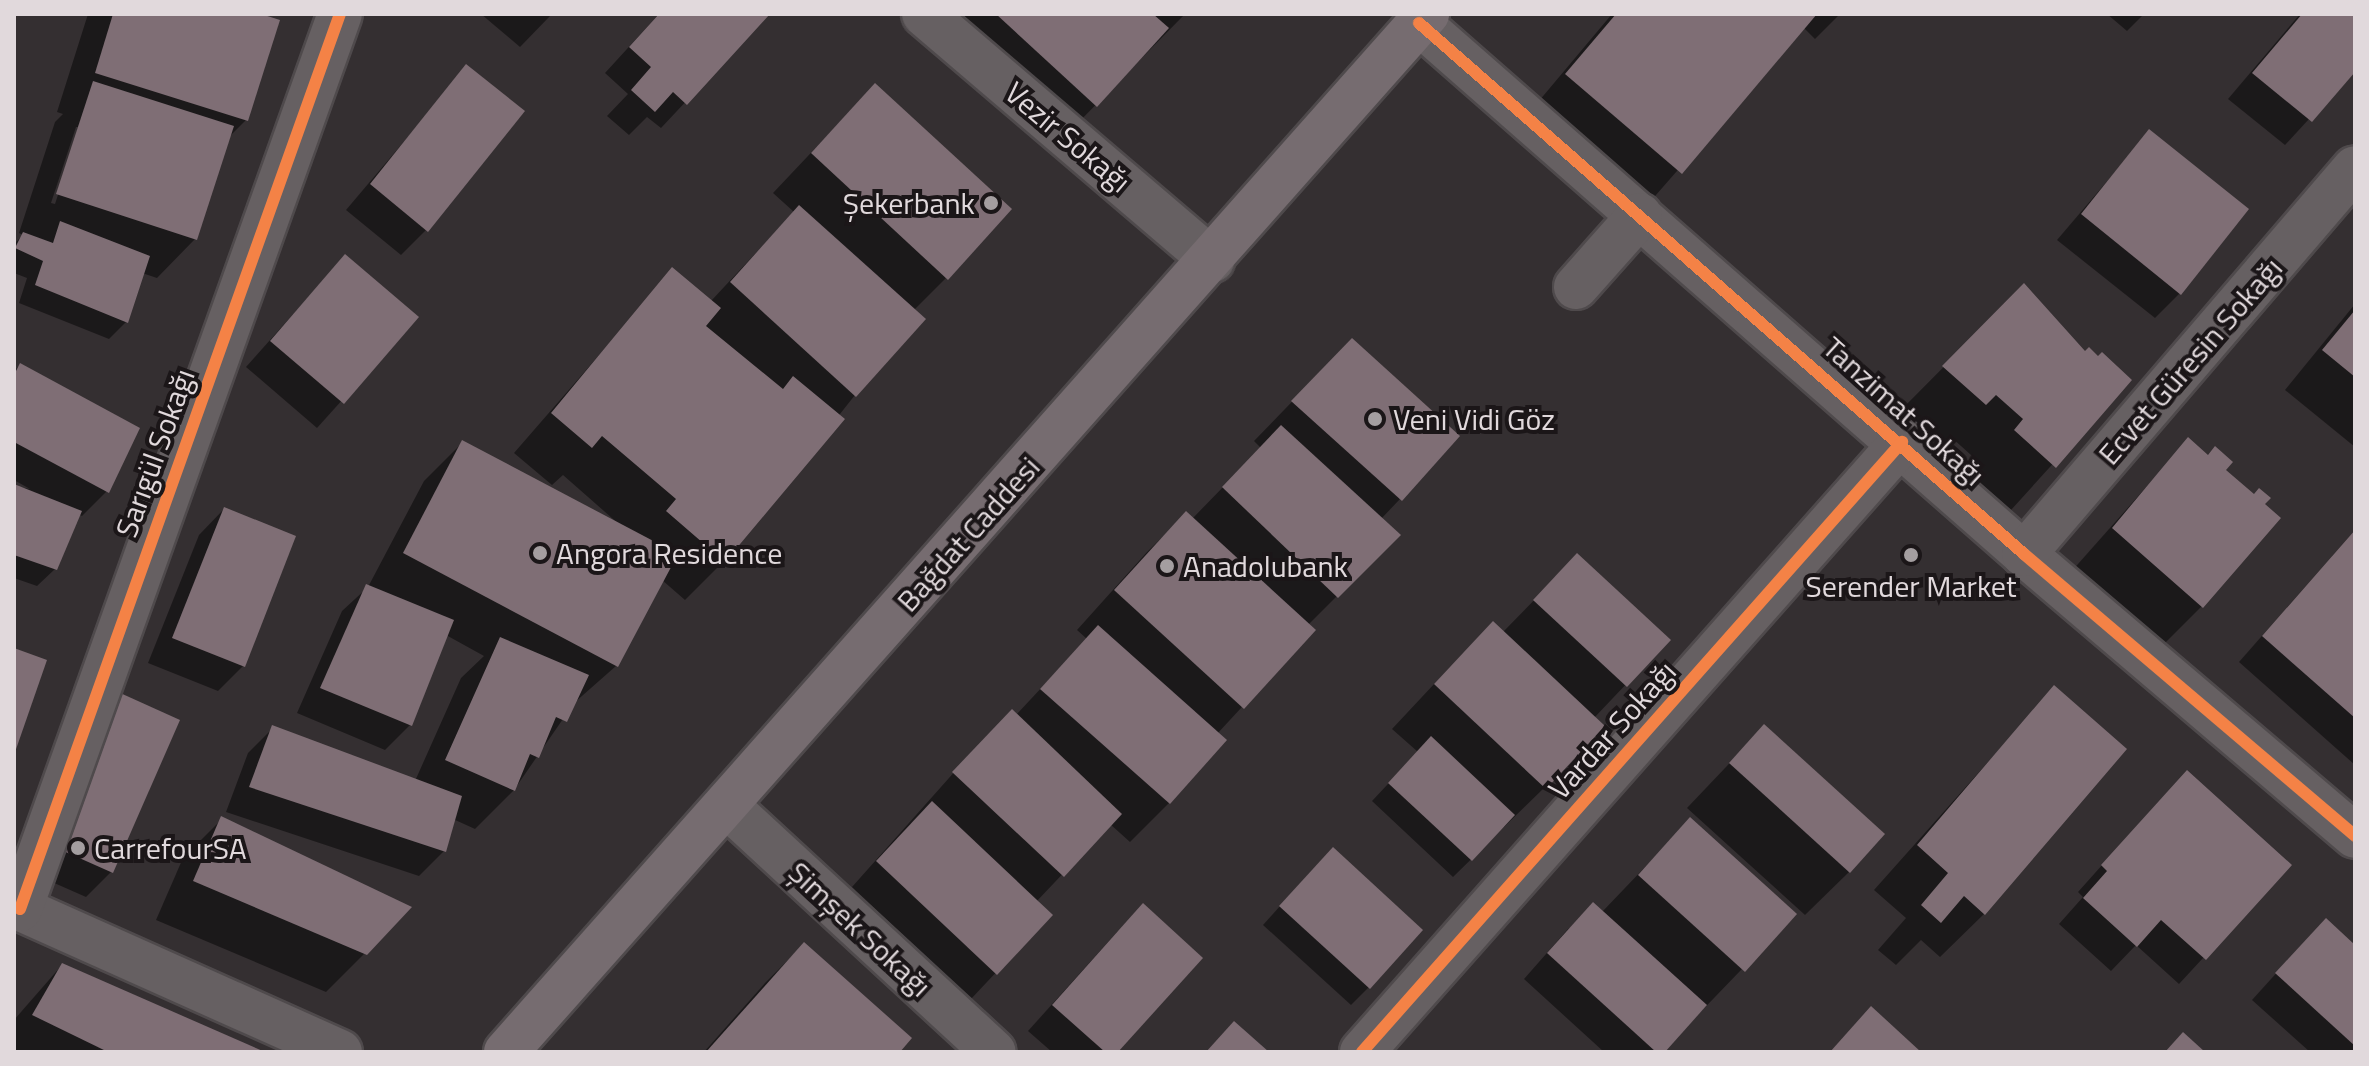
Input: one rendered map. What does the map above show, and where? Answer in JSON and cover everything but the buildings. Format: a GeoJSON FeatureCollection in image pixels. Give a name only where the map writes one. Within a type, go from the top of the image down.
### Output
{"type":"FeatureCollection","features":[{"type":"Feature","properties":{"kind":"main road","name":"Bağdat Caddesi"},"geometry":{"type":"LineString","coordinates":[[506,1052],[1423,19]]}},
{"type":"Feature","properties":{"kind":"street","name":"Sarıgül Sokağı"},"geometry":{"type":"LineString","coordinates":[[17,908],[340,14]]}},
{"type":"Feature","properties":{"kind":"street","name":"Vezir Sokağı"},"geometry":{"type":"LineString","coordinates":[[924,14],[1212,260]]}},
{"type":"Feature","properties":{"kind":"street","name":"Tanzimat Sokağı"},"geometry":{"type":"LineString","coordinates":[[1423,19],[1640,215],[1902,442],[2024,554],[2355,836]]}},
{"type":"Feature","properties":{"kind":"street","name":"Ecvet Güresin Sokağı"},"geometry":{"type":"LineString","coordinates":[[2024,554],[2355,168]]}},
{"type":"Feature","properties":{"kind":"street"},"geometry":{"type":"LineString","coordinates":[[1576,287],[1640,215]]}},
{"type":"Feature","properties":{"kind":"street","name":"Vardar Sokağı"},"geometry":{"type":"LineString","coordinates":[[1362,1052],[1902,442]]}},
{"type":"Feature","properties":{"kind":"street","name":"Şimşek Sokağı"},"geometry":{"type":"LineString","coordinates":[[726,805],[994,1052]]}},
{"type":"Feature","properties":{"kind":"street"},"geometry":{"type":"LineString","coordinates":[[17,908],[340,1052]]}},
{"type":"Feature","properties":{"kind":"cycle path"},"geometry":{"type":"LineString","coordinates":[[20,909],[340,14]]}},
{"type":"Feature","properties":{"kind":"cycle path"},"geometry":{"type":"LineString","coordinates":[[1419,23],[2024,554],[2355,836]]}},
{"type":"Feature","properties":{"kind":"cycle path"},"geometry":{"type":"LineString","coordinates":[[1362,1052],[1902,442]]}},
{"type":"Feature","properties":{"kind":"place","name":"Şekerbank"},"geometry":{"type":"Point","coordinates":[991,203]}},
{"type":"Feature","properties":{"kind":"place","name":"Veni Vidi Göz"},"geometry":{"type":"Point","coordinates":[1375,419]}},
{"type":"Feature","properties":{"kind":"place","name":"Angora Residence"},"geometry":{"type":"Point","coordinates":[540,553]}},
{"type":"Feature","properties":{"kind":"place","name":"Serender Market"},"geometry":{"type":"Point","coordinates":[1911,555]}},
{"type":"Feature","properties":{"kind":"place","name":"Anadolubank"},"geometry":{"type":"Point","coordinates":[1167,566]}},
{"type":"Feature","properties":{"kind":"place","name":"CarrefourSA"},"geometry":{"type":"Point","coordinates":[78,848]}}]}
